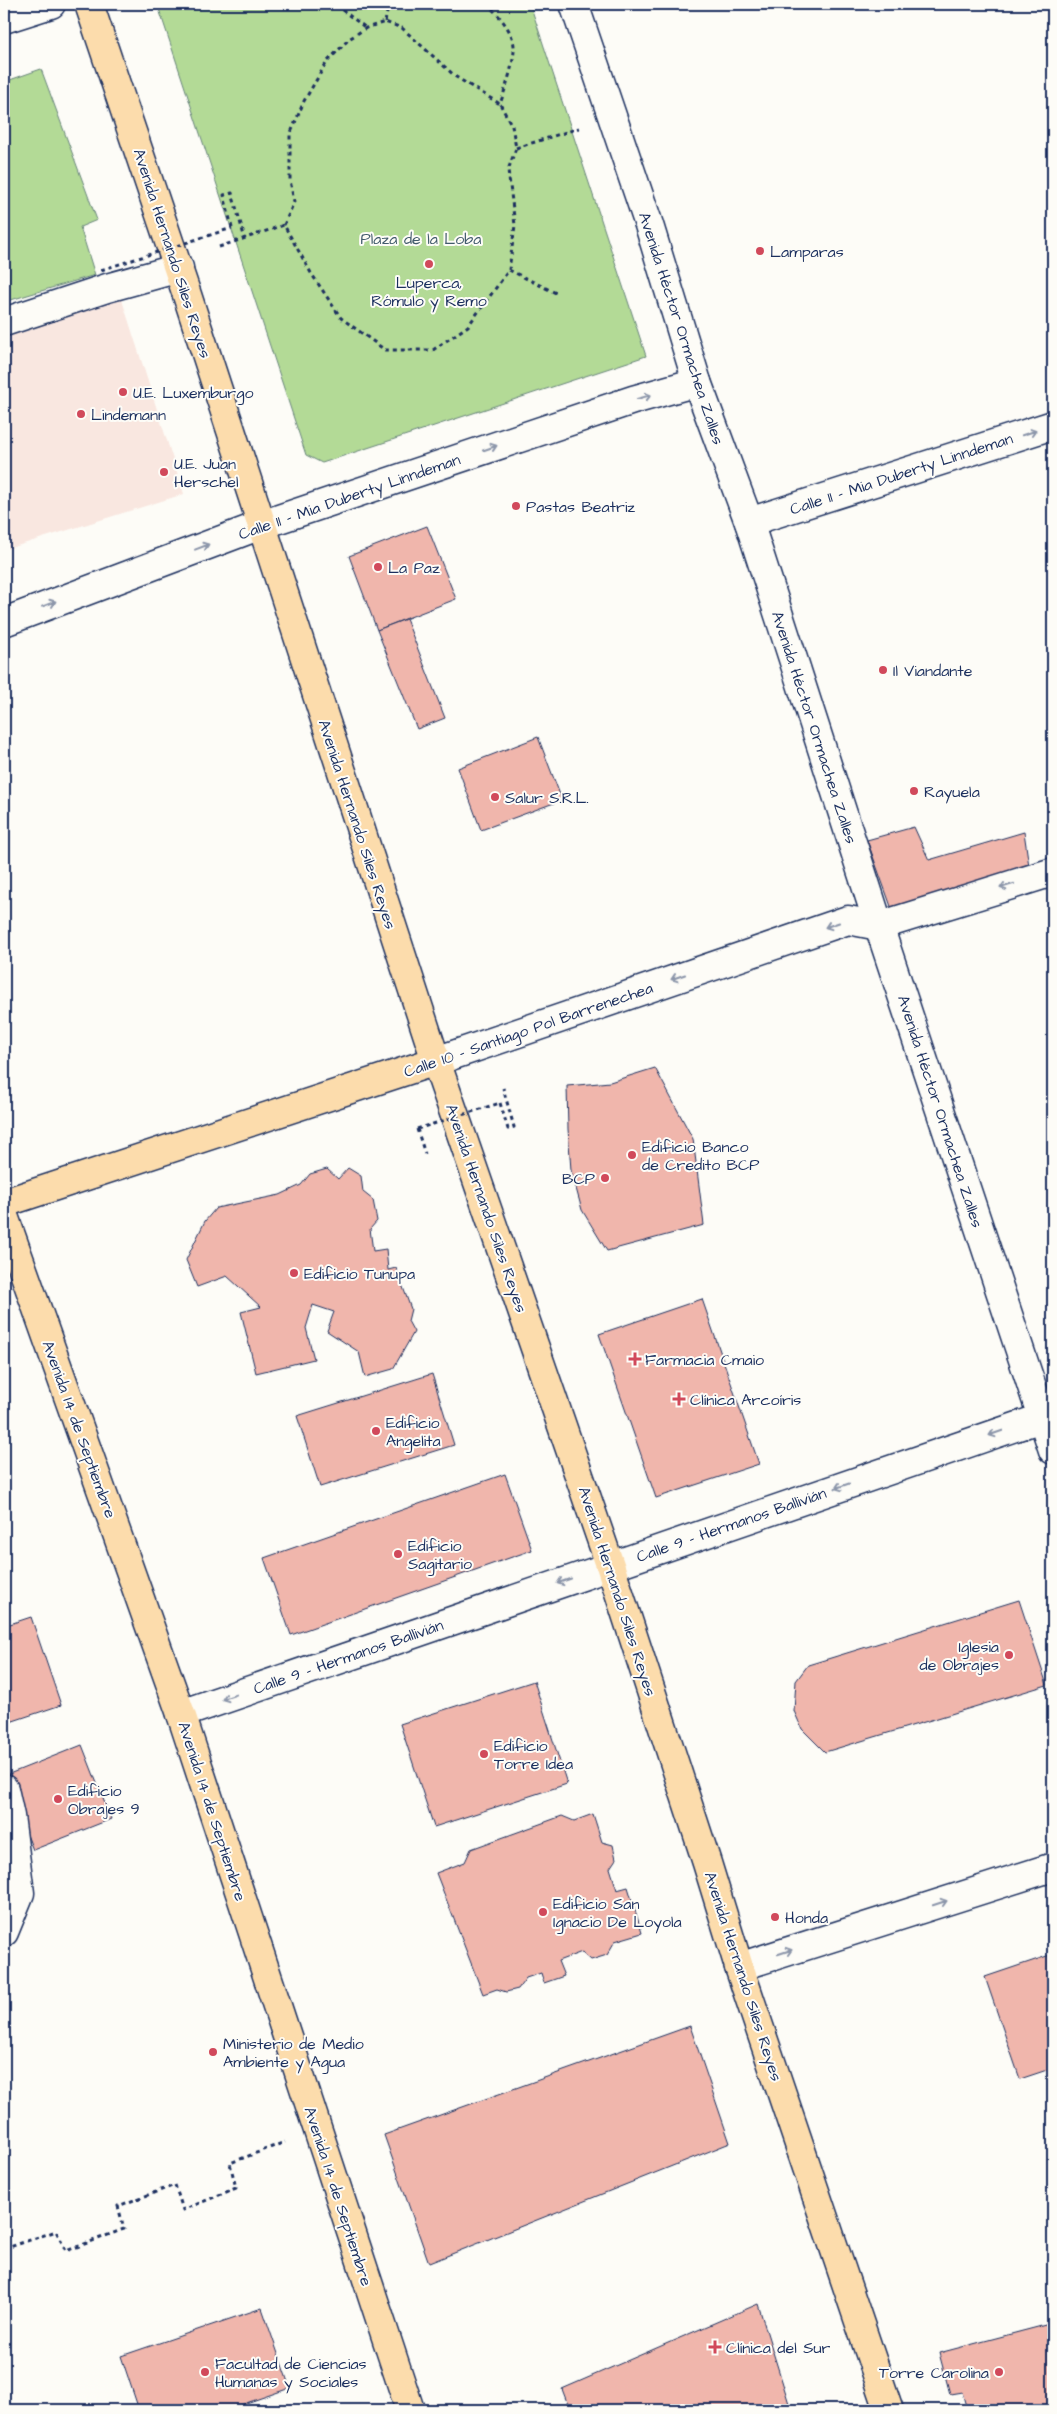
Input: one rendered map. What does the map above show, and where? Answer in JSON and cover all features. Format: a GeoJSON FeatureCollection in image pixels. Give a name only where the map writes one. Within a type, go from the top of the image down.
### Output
{"type":"FeatureCollection","features":[{"type":"Feature","properties":{"kind":"main road","name":"Avenida Hernando Siles Reyes"},"geometry":{"type":"LineString","coordinates":[[89,4],[106,49],[178,268],[436,1061],[610,1565],[708,1863],[739,1967],[888,2410]]}},
{"type":"Feature","properties":{"kind":"main road","name":"Calle 10 - Santiago Pol Barrenechea"},"geometry":{"type":"LineString","coordinates":[[4,1204],[436,1061]]}},
{"type":"Feature","properties":{"kind":"main road","name":"Avenida 14 de Septiembre"},"geometry":{"type":"LineString","coordinates":[[4,1216],[182,1714],[311,2114],[410,2410]]}},
{"type":"Feature","properties":{"kind":"street"},"geometry":{"type":"LineString","coordinates":[[4,19],[51,4]]}},
{"type":"Feature","properties":{"kind":"street","name":"Avenida Héctor Ormachea Zalles"},"geometry":{"type":"LineString","coordinates":[[574,4],[649,225],[697,382],[749,522],[879,926],[1048,1416],[1053,1450]]}},
{"type":"Feature","properties":{"kind":"street"},"geometry":{"type":"LineString","coordinates":[[4,322],[107,288],[178,268]]}},
{"type":"Feature","properties":{"kind":"street","name":"Calle 11 - Mia Duberty Linndeman"},"geometry":{"type":"LineString","coordinates":[[4,622],[261,525],[633,400],[697,382]]}},
{"type":"Feature","properties":{"kind":"street","name":"Calle 11 - Mia Duberty Linndeman"},"geometry":{"type":"LineString","coordinates":[[749,522],[1053,425]]}},
{"type":"Feature","properties":{"kind":"street","name":"Calle 10 - Santiago Pol Barrenechea"},"geometry":{"type":"LineString","coordinates":[[436,1061],[848,920],[879,926],[1053,872]]}},
{"type":"Feature","properties":{"kind":"street","name":"Calle 9 - Hermanos Ballivián"},"geometry":{"type":"LineString","coordinates":[[182,1714],[610,1565],[1048,1416]]}},
{"type":"Feature","properties":{"kind":"street"},"geometry":{"type":"LineString","coordinates":[[4,1789],[10,1816],[20,1893],[4,1932]]}},
{"type":"Feature","properties":{"kind":"street"},"geometry":{"type":"LineString","coordinates":[[739,1967],[1053,1867]]}},
{"type":"Feature","properties":{"kind":"path"},"geometry":{"type":"LineString","coordinates":[[337,4],[338,7],[366,28]]}},
{"type":"Feature","properties":{"kind":"path"},"geometry":{"type":"LineString","coordinates":[[385,22],[387,12],[394,4]]}},
{"type":"Feature","properties":{"kind":"path"},"geometry":{"type":"LineString","coordinates":[[486,4],[494,10],[504,25],[514,46],[505,90],[500,104]]}},
{"type":"Feature","properties":{"kind":"path"},"geometry":{"type":"LineString","coordinates":[[219,247],[284,224],[294,202],[290,180],[290,135],[300,109],[327,62],[348,40],[366,28],[385,22],[402,28],[456,77],[500,104],[512,126],[516,148],[508,170],[515,225],[509,270],[468,326],[433,350],[385,350],[341,318],[311,273],[284,224]]}},
{"type":"Feature","properties":{"kind":"path"},"geometry":{"type":"LineString","coordinates":[[516,148],[581,127]]}},
{"type":"Feature","properties":{"kind":"path"},"geometry":{"type":"LineString","coordinates":[[101,270],[232,228],[224,194],[232,193],[245,238]]}},
{"type":"Feature","properties":{"kind":"path"},"geometry":{"type":"LineString","coordinates":[[509,270],[558,294]]}},
{"type":"Feature","properties":{"kind":"path"},"geometry":{"type":"LineString","coordinates":[[425,1154],[417,1128],[500,1103],[508,1129],[514,1127],[504,1088]]}},
{"type":"Feature","properties":{"kind":"path"},"geometry":{"type":"LineString","coordinates":[[4,2249],[56,2232],[66,2251],[124,2228],[118,2206],[175,2185],[183,2210],[236,2188],[230,2163],[291,2139],[311,2114]]}},
{"type":"Feature","properties":{"kind":"shaded area","name":"Lindemann"},"geometry":{"type":"Polygon","coordinates":[[[121,297],[184,494],[4,550],[4,333],[121,297]]]}},
{"type":"Feature","properties":{"kind":"green space","name":"Plaza de la Loba"},"geometry":{"type":"Polygon","coordinates":[[[175,4],[530,4],[646,356],[322,463],[306,455],[159,9],[175,4]]]}},
{"type":"Feature","properties":{"kind":"green space"},"geometry":{"type":"Polygon","coordinates":[[[41,69],[97,220],[80,227],[95,275],[4,302],[4,82],[41,69]]]}},
{"type":"Feature","properties":{"kind":"building"},"geometry":{"type":"Polygon","coordinates":[[[427,526],[456,599],[377,630],[349,556],[427,526]]]}},
{"type":"Feature","properties":{"kind":"building"},"geometry":{"type":"Polygon","coordinates":[[[406,619],[445,718],[417,729],[377,630],[406,619]]]}},
{"type":"Feature","properties":{"kind":"building"},"geometry":{"type":"Polygon","coordinates":[[[538,737],[562,800],[481,830],[458,768],[538,737]]]}},
{"type":"Feature","properties":{"kind":"building"},"geometry":{"type":"Polygon","coordinates":[[[914,827],[929,860],[1024,832],[1030,873],[893,912],[867,840],[914,827]]]}},
{"type":"Feature","properties":{"kind":"building","name":"Edificio Banco de Credito BCP"},"geometry":{"type":"Polygon","coordinates":[[[655,1068],[693,1139],[704,1225],[607,1251],[582,1210],[571,1170],[567,1086],[610,1082],[655,1068]]]}},
{"type":"Feature","properties":{"kind":"building","name":"Edificio Tunupa"},"geometry":{"type":"Polygon","coordinates":[[[348,1168],[361,1176],[363,1192],[373,1200],[377,1221],[370,1229],[373,1251],[386,1249],[388,1270],[396,1268],[411,1309],[408,1321],[414,1332],[393,1369],[365,1377],[359,1352],[327,1331],[334,1312],[313,1305],[306,1328],[314,1359],[256,1373],[241,1312],[261,1307],[227,1276],[197,1287],[186,1260],[205,1221],[216,1208],[280,1195],[301,1185],[310,1174],[327,1169],[338,1179],[348,1168]]]}},
{"type":"Feature","properties":{"kind":"building","name":"Clínica Arcoíris"},"geometry":{"type":"Polygon","coordinates":[[[702,1299],[759,1464],[656,1498],[599,1334],[702,1299]]]}},
{"type":"Feature","properties":{"kind":"building","name":"Edificio Angelita"},"geometry":{"type":"Polygon","coordinates":[[[432,1374],[454,1445],[320,1487],[297,1416],[432,1374]]]}},
{"type":"Feature","properties":{"kind":"building","name":"Edificio Sagitario"},"geometry":{"type":"Polygon","coordinates":[[[505,1474],[532,1550],[291,1635],[264,1558],[505,1474]]]}},
{"type":"Feature","properties":{"kind":"building"},"geometry":{"type":"Polygon","coordinates":[[[1019,1600],[1047,1685],[825,1752],[802,1729],[794,1711],[796,1681],[808,1665],[1019,1600]]]}},
{"type":"Feature","properties":{"kind":"building"},"geometry":{"type":"Polygon","coordinates":[[[31,1617],[61,1705],[4,1724],[4,1626],[31,1617]]]}},
{"type":"Feature","properties":{"kind":"building","name":"Edificio Torre Idea"},"geometry":{"type":"Polygon","coordinates":[[[534,1681],[567,1784],[434,1827],[400,1724],[534,1681]]]}},
{"type":"Feature","properties":{"kind":"building","name":"Edificio Obrajes 9"},"geometry":{"type":"Polygon","coordinates":[[[82,1745],[111,1819],[33,1850],[4,1776],[82,1745]]]}},
{"type":"Feature","properties":{"kind":"building","name":"Edificio San Ignacio De Loyola"},"geometry":{"type":"Polygon","coordinates":[[[593,1814],[602,1842],[613,1845],[616,1859],[610,1868],[617,1890],[628,1887],[642,1933],[615,1941],[607,1955],[591,1960],[582,1952],[558,1961],[564,1976],[544,1983],[541,1973],[526,1978],[518,1989],[506,1992],[497,1989],[483,1994],[436,1873],[465,1862],[471,1849],[562,1816],[574,1821],[593,1814]]]}},
{"type":"Feature","properties":{"kind":"building"},"geometry":{"type":"Polygon","coordinates":[[[1053,1954],[1053,2068],[1020,2079],[985,1977],[1053,1954]]]}},
{"type":"Feature","properties":{"kind":"building"},"geometry":{"type":"Polygon","coordinates":[[[690,2026],[730,2143],[429,2263],[384,2135],[690,2026]]]}},
{"type":"Feature","properties":{"kind":"building","name":"Clínica del Sur"},"geometry":{"type":"Polygon","coordinates":[[[758,2304],[791,2410],[570,2410],[562,2389],[758,2304]]]}},
{"type":"Feature","properties":{"kind":"building","name":"Facultad de Ciencias Humanas y Sociales"},"geometry":{"type":"Polygon","coordinates":[[[262,2308],[290,2388],[226,2410],[139,2410],[121,2356],[262,2308]]]}},
{"type":"Feature","properties":{"kind":"building","name":"Torre Carolina"},"geometry":{"type":"Polygon","coordinates":[[[1053,2323],[1053,2406],[1037,2410],[967,2410],[962,2392],[950,2394],[939,2353],[1053,2323]]]}},
{"type":"Feature","properties":{"kind":"place","name":"Lamparas"},"geometry":{"type":"Point","coordinates":[760,251]}},
{"type":"Feature","properties":{"kind":"place","name":"Luperca, Rómulo y Remo"},"geometry":{"type":"Point","coordinates":[429,264]}},
{"type":"Feature","properties":{"kind":"place","name":"U.E. Luxemburgo"},"geometry":{"type":"Point","coordinates":[123,392]}},
{"type":"Feature","properties":{"kind":"place","name":"Lindemann"},"geometry":{"type":"Point","coordinates":[81,414]}},
{"type":"Feature","properties":{"kind":"place","name":"U.E. Juan Herschel"},"geometry":{"type":"Point","coordinates":[164,472]}},
{"type":"Feature","properties":{"kind":"place","name":"Pastas Beatriz"},"geometry":{"type":"Point","coordinates":[516,506]}},
{"type":"Feature","properties":{"kind":"place","name":"La Paz"},"geometry":{"type":"Point","coordinates":[378,567]}},
{"type":"Feature","properties":{"kind":"place","name":"Il Viandante"},"geometry":{"type":"Point","coordinates":[883,670]}},
{"type":"Feature","properties":{"kind":"place","name":"Rayuela"},"geometry":{"type":"Point","coordinates":[914,791]}},
{"type":"Feature","properties":{"kind":"place","name":"Salur S.R.L."},"geometry":{"type":"Point","coordinates":[495,797]}},
{"type":"Feature","properties":{"kind":"place","name":"Edificio Banco de Credito BCP"},"geometry":{"type":"Point","coordinates":[632,1155]}},
{"type":"Feature","properties":{"kind":"place","name":"BCP"},"geometry":{"type":"Point","coordinates":[605,1178]}},
{"type":"Feature","properties":{"kind":"place","name":"Edificio Tunupa"},"geometry":{"type":"Point","coordinates":[294,1273]}},
{"type":"Feature","properties":{"kind":"place","name":"Farmacia Cmaio"},"geometry":{"type":"Point","coordinates":[635,1359]}},
{"type":"Feature","properties":{"kind":"place","name":"Clínica Arcoíris"},"geometry":{"type":"Point","coordinates":[679,1399]}},
{"type":"Feature","properties":{"kind":"place","name":"Edificio Angelita"},"geometry":{"type":"Point","coordinates":[376,1431]}},
{"type":"Feature","properties":{"kind":"place","name":"Edificio Sagitario"},"geometry":{"type":"Point","coordinates":[398,1554]}},
{"type":"Feature","properties":{"kind":"place","name":"Iglesia de Obrajes"},"geometry":{"type":"Point","coordinates":[1009,1655]}},
{"type":"Feature","properties":{"kind":"place","name":"Edificio Torre Idea"},"geometry":{"type":"Point","coordinates":[484,1754]}},
{"type":"Feature","properties":{"kind":"place","name":"Edificio Obrajes 9"},"geometry":{"type":"Point","coordinates":[58,1799]}},
{"type":"Feature","properties":{"kind":"place","name":"Edificio San Ignacio De Loyola"},"geometry":{"type":"Point","coordinates":[543,1912]}},
{"type":"Feature","properties":{"kind":"place","name":"Honda"},"geometry":{"type":"Point","coordinates":[775,1917]}},
{"type":"Feature","properties":{"kind":"place","name":"Ministerio de Medio Ambiente y Agua"},"geometry":{"type":"Point","coordinates":[213,2052]}},
{"type":"Feature","properties":{"kind":"place","name":"Clínica del Sur"},"geometry":{"type":"Point","coordinates":[715,2347]}},
{"type":"Feature","properties":{"kind":"place","name":"Facultad de Ciencias Humanas y Sociales"},"geometry":{"type":"Point","coordinates":[205,2372]}},
{"type":"Feature","properties":{"kind":"place","name":"Torre Carolina"},"geometry":{"type":"Point","coordinates":[999,2372]}}]}
